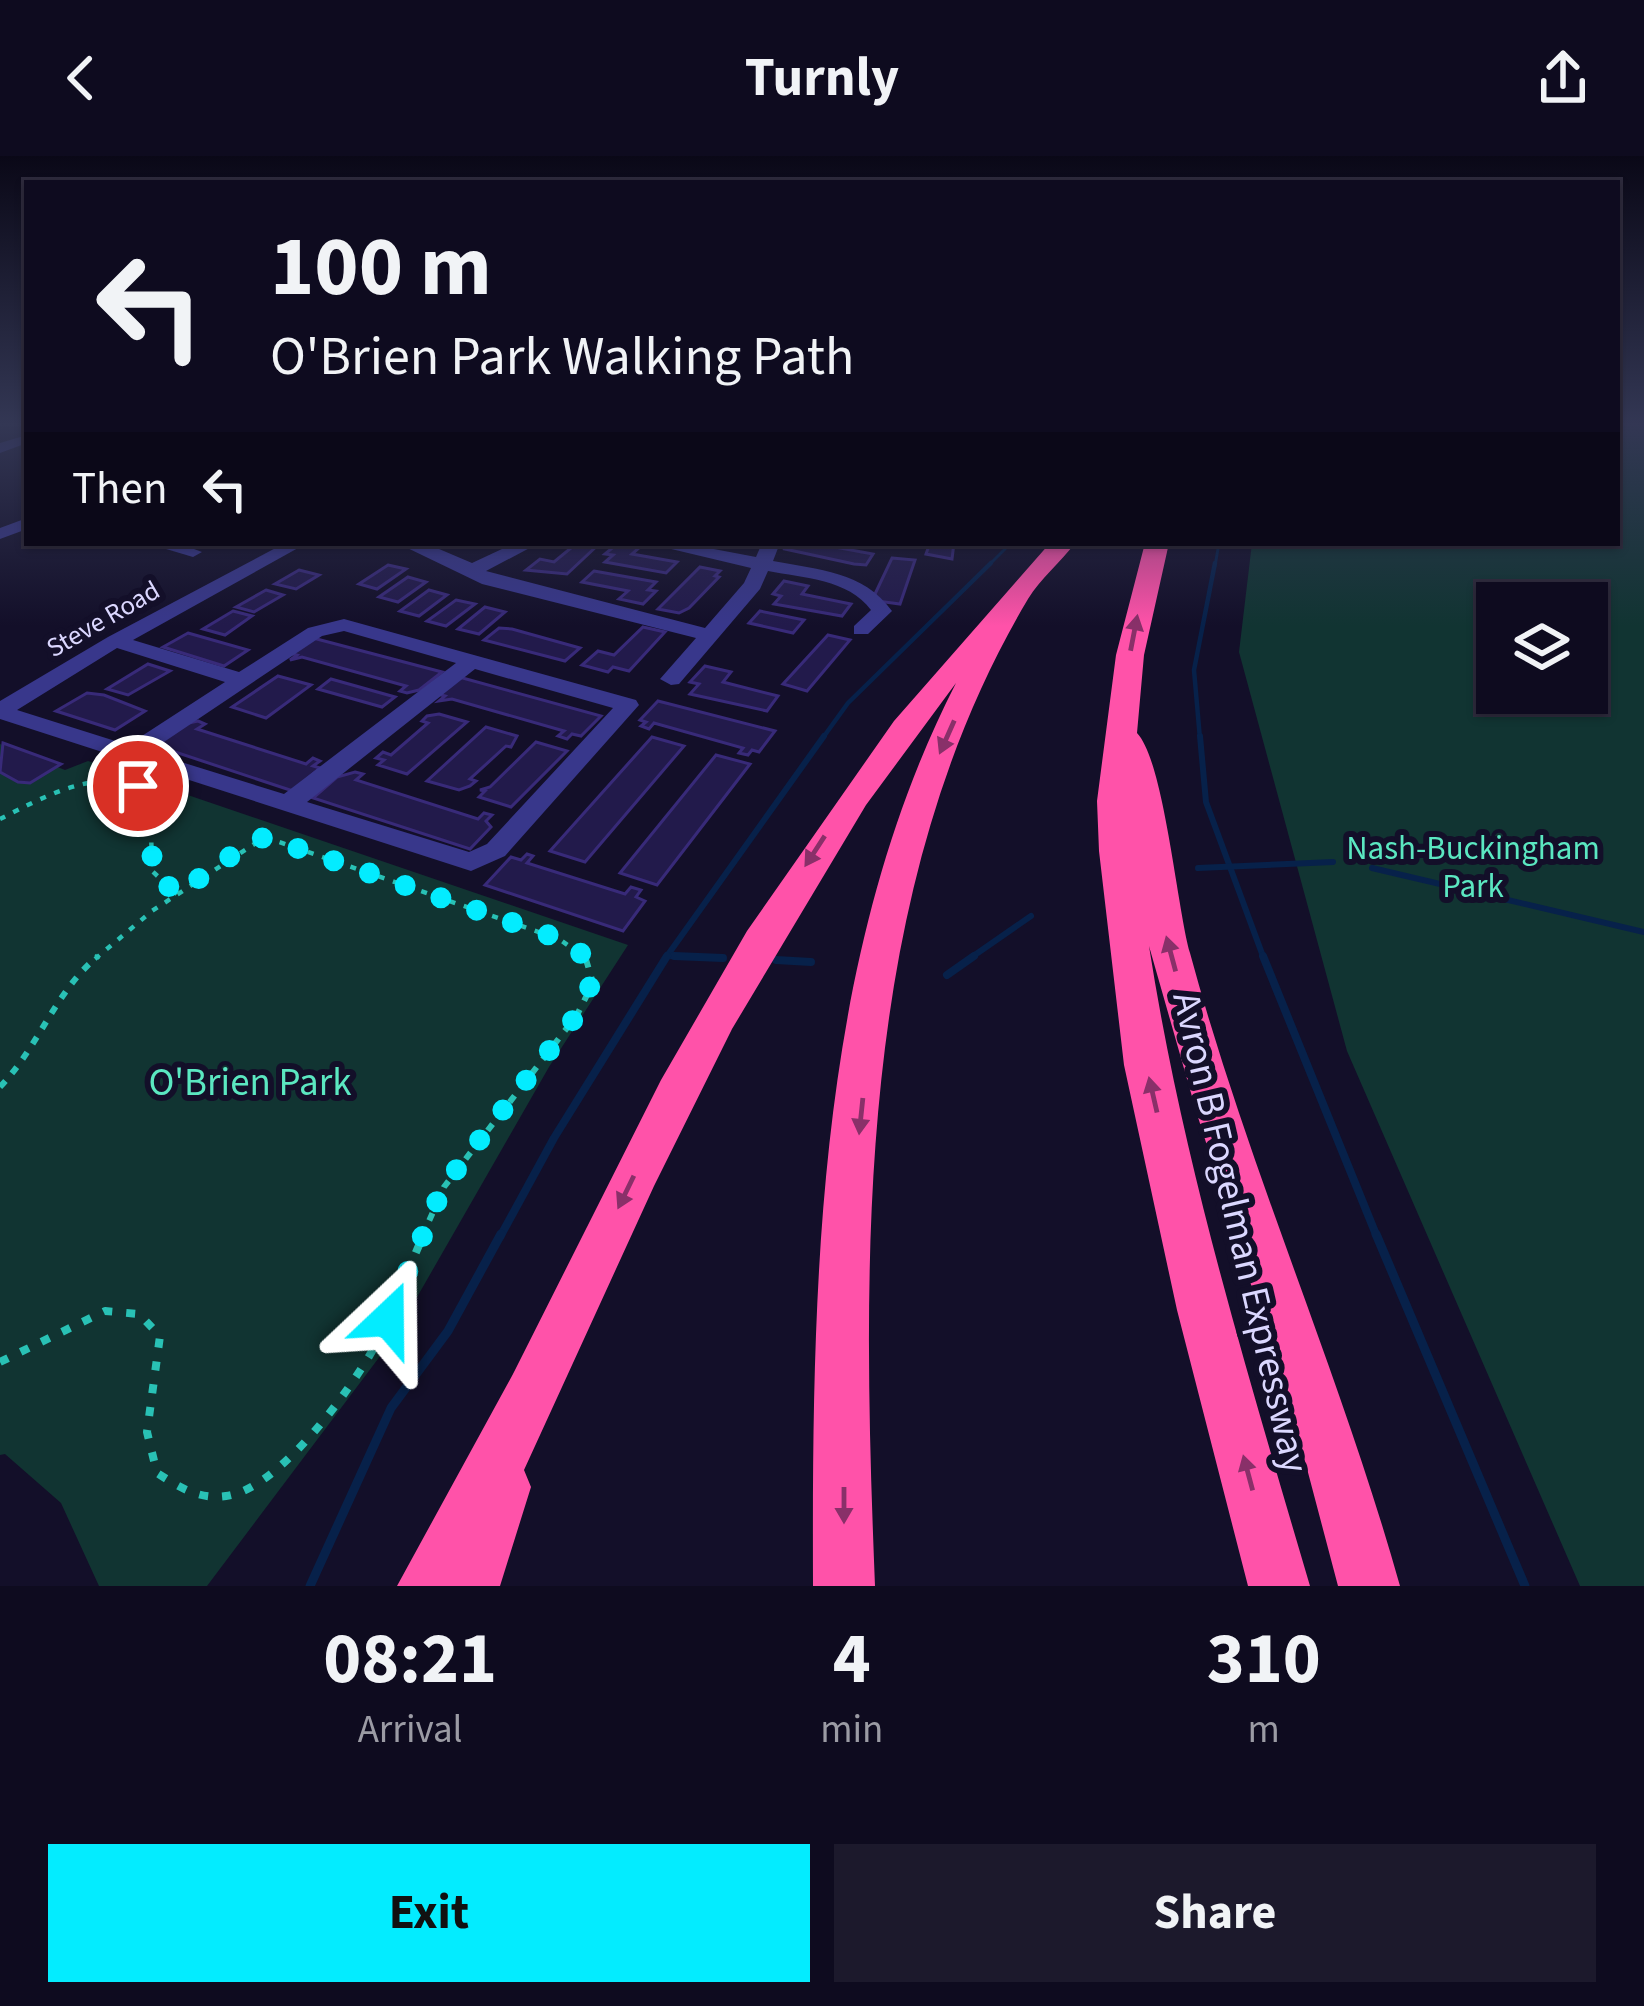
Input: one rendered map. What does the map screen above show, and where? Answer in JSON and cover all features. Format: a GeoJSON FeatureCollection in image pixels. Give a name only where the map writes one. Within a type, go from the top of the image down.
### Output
{"type":"FeatureCollection","features":[{"type":"Feature","properties":{"kind":"highway"},"geometry":{"type":"LineString","coordinates":[[428,1586],[533,1393],[671,1103],[797,878],[868,772],[946,671],[1060,546]]}},
{"type":"Feature","properties":{"kind":"highway","name":"Avron B Fogelman Expressway"},"geometry":{"type":"LineString","coordinates":[[1156,546],[1136,622],[1114,801],[1117,850],[1146,1065],[1203,1310],[1279,1586]]}},
{"type":"Feature","properties":{"kind":"highway"},"geometry":{"type":"LineString","coordinates":[[844,1586],[848,1261],[881,955],[924,792],[954,720],[1018,595]]}},
{"type":"Feature","properties":{"kind":"highway"},"geometry":{"type":"LineString","coordinates":[[1124,725],[1144,791],[1148,843],[1177,976],[1227,1140],[1339,1463],[1389,1586]]}},
{"type":"Feature","properties":{"kind":"highway"},"geometry":{"type":"LineString","coordinates":[[469,1586],[533,1393]]}},
{"type":"Feature","properties":{"kind":"highway"},"geometry":{"type":"LineString","coordinates":[[1339,1463],[1369,1586]]}},
{"type":"Feature","properties":{"kind":"street"},"geometry":{"type":"LineString","coordinates":[[168,546],[193,552]]}},
{"type":"Feature","properties":{"kind":"street","name":"Steve Road"},"geometry":{"type":"LineString","coordinates":[[0,712],[116,641],[292,546]]}},
{"type":"Feature","properties":{"kind":"street"},"geometry":{"type":"LineString","coordinates":[[413,546],[489,580],[710,635]]}},
{"type":"Feature","properties":{"kind":"street"},"geometry":{"type":"LineString","coordinates":[[472,570],[524,546]]}},
{"type":"Feature","properties":{"kind":"street"},"geometry":{"type":"LineString","coordinates":[[670,546],[847,581],[870,595],[882,610],[861,629]]}},
{"type":"Feature","properties":{"kind":"street"},"geometry":{"type":"LineString","coordinates":[[671,679],[753,585],[770,546]]}},
{"type":"Feature","properties":{"kind":"street"},"geometry":{"type":"LineString","coordinates":[[0,712],[130,754],[471,862],[496,850],[628,705],[344,626],[315,632],[130,754]]}},
{"type":"Feature","properties":{"kind":"street"},"geometry":{"type":"LineString","coordinates":[[116,641],[242,680]]}},
{"type":"Feature","properties":{"kind":"street"},"geometry":{"type":"LineString","coordinates":[[288,804],[472,661]]}},
{"type":"Feature","properties":{"kind":"path"},"geometry":{"type":"LineString","coordinates":[[0,819],[80,785],[119,780],[138,786],[157,805],[151,828],[152,871],[177,894]]}},
{"type":"Feature","properties":{"kind":"path"},"geometry":{"type":"LineString","coordinates":[[0,1088],[26,1060],[70,980],[177,894],[265,837],[560,939],[586,957],[592,982],[577,1015],[443,1187],[374,1347],[293,1458],[272,1476],[228,1496],[189,1493],[157,1473],[147,1432],[160,1336],[139,1314],[104,1311],[0,1362]]}},
{"type":"Feature","properties":{"kind":"green space","name":"Nash-Buckingham Park"},"geometry":{"type":"Polygon","coordinates":[[[1620,493],[1644,493],[1644,1586],[1580,1586],[1347,1051],[1239,652],[1252,546],[1620,546],[1620,493]]]}},
{"type":"Feature","properties":{"kind":"green space","name":"O'Brien Park"},"geometry":{"type":"Polygon","coordinates":[[[0,744],[65,770],[88,761],[628,945],[549,1067],[393,1339],[207,1586],[99,1586],[61,1503],[5,1454],[0,1455],[0,744]]]}},
{"type":"Feature","properties":{"kind":"building"},"geometry":{"type":"Polygon","coordinates":[[[573,546],[597,546],[567,574],[526,570],[540,559],[554,562],[573,546]]]}},
{"type":"Feature","properties":{"kind":"building"},"geometry":{"type":"Polygon","coordinates":[[[614,546],[634,546],[640,547],[632,554],[677,562],[666,573],[605,562],[613,555],[605,554],[614,546]]]}},
{"type":"Feature","properties":{"kind":"building"},"geometry":{"type":"Polygon","coordinates":[[[829,546],[873,554],[866,565],[785,549],[829,546]]]}},
{"type":"Feature","properties":{"kind":"building"},"geometry":{"type":"Polygon","coordinates":[[[929,546],[954,546],[952,559],[926,554],[929,546]]]}},
{"type":"Feature","properties":{"kind":"building"},"geometry":{"type":"Polygon","coordinates":[[[892,558],[915,560],[900,604],[877,601],[875,594],[892,558]]]}},
{"type":"Feature","properties":{"kind":"building"},"geometry":{"type":"Polygon","coordinates":[[[388,565],[406,569],[377,589],[359,584],[388,565]]]}},
{"type":"Feature","properties":{"kind":"building"},"geometry":{"type":"Polygon","coordinates":[[[700,567],[720,571],[715,576],[719,577],[689,608],[679,613],[658,609],[700,567]]]}},
{"type":"Feature","properties":{"kind":"building"},"geometry":{"type":"Polygon","coordinates":[[[299,570],[319,575],[296,589],[275,584],[299,570]]]}},
{"type":"Feature","properties":{"kind":"building"},"geometry":{"type":"Polygon","coordinates":[[[594,571],[656,582],[648,590],[656,591],[643,604],[619,599],[628,591],[582,582],[594,571]]]}},
{"type":"Feature","properties":{"kind":"building"},"geometry":{"type":"Polygon","coordinates":[[[408,577],[426,582],[398,602],[379,597],[408,577]]]}},
{"type":"Feature","properties":{"kind":"building"},"geometry":{"type":"Polygon","coordinates":[[[784,581],[808,586],[802,594],[851,604],[842,616],[774,604],[781,596],[773,594],[784,581]]]}},
{"type":"Feature","properties":{"kind":"building"},"geometry":{"type":"Polygon","coordinates":[[[266,590],[283,595],[254,612],[236,607],[266,590]]]}},
{"type":"Feature","properties":{"kind":"building"},"geometry":{"type":"Polygon","coordinates":[[[429,590],[447,595],[419,616],[400,611],[429,590]]]}},
{"type":"Feature","properties":{"kind":"building"},"geometry":{"type":"Polygon","coordinates":[[[456,600],[475,604],[446,626],[427,621],[456,600]]]}},
{"type":"Feature","properties":{"kind":"building"},"geometry":{"type":"Polygon","coordinates":[[[485,607],[505,612],[479,634],[458,629],[485,607]]]}},
{"type":"Feature","properties":{"kind":"building"},"geometry":{"type":"Polygon","coordinates":[[[233,611],[252,616],[225,635],[203,629],[233,611]]]}},
{"type":"Feature","properties":{"kind":"building"},"geometry":{"type":"Polygon","coordinates":[[[760,611],[804,620],[793,633],[749,623],[760,611]]]}},
{"type":"Feature","properties":{"kind":"building"},"geometry":{"type":"Polygon","coordinates":[[[643,627],[665,632],[629,671],[613,667],[608,672],[582,665],[598,651],[614,655],[643,627]]]}},
{"type":"Feature","properties":{"kind":"building"},"geometry":{"type":"Polygon","coordinates":[[[499,628],[580,648],[565,661],[484,640],[499,628]]]}},
{"type":"Feature","properties":{"kind":"building"},"geometry":{"type":"Polygon","coordinates":[[[188,633],[248,650],[224,666],[163,647],[188,633]]]}},
{"type":"Feature","properties":{"kind":"building"},"geometry":{"type":"Polygon","coordinates":[[[828,635],[850,640],[807,691],[783,684],[828,635]]]}},
{"type":"Feature","properties":{"kind":"building"},"geometry":{"type":"Polygon","coordinates":[[[313,638],[442,672],[419,690],[407,693],[400,691],[406,686],[302,657],[290,660],[297,655],[290,653],[313,638]]]}},
{"type":"Feature","properties":{"kind":"building"},"geometry":{"type":"Polygon","coordinates":[[[148,664],[170,671],[128,695],[107,689],[148,664]]]}},
{"type":"Feature","properties":{"kind":"building"},"geometry":{"type":"Polygon","coordinates":[[[705,666],[731,672],[723,682],[778,696],[767,711],[690,694],[699,684],[690,682],[705,666]]]}},
{"type":"Feature","properties":{"kind":"building"},"geometry":{"type":"Polygon","coordinates":[[[278,676],[311,685],[266,718],[232,707],[278,676]]]}},
{"type":"Feature","properties":{"kind":"building"},"geometry":{"type":"Polygon","coordinates":[[[459,677],[601,716],[581,736],[572,734],[567,739],[558,736],[564,731],[452,699],[439,701],[445,696],[438,694],[459,677]]]}},
{"type":"Feature","properties":{"kind":"building"},"geometry":{"type":"Polygon","coordinates":[[[331,679],[395,697],[382,707],[318,689],[331,679]]]}},
{"type":"Feature","properties":{"kind":"building"},"geometry":{"type":"Polygon","coordinates":[[[87,693],[145,711],[115,730],[56,711],[87,693]]]}},
{"type":"Feature","properties":{"kind":"building"},"geometry":{"type":"Polygon","coordinates":[[[658,701],[775,731],[759,752],[739,753],[743,748],[654,723],[649,729],[641,726],[646,722],[640,720],[658,701]]]}},
{"type":"Feature","properties":{"kind":"building"},"geometry":{"type":"Polygon","coordinates":[[[439,714],[467,722],[407,774],[378,765],[384,760],[376,758],[383,752],[391,755],[428,723],[422,721],[427,716],[439,714]]]}},
{"type":"Feature","properties":{"kind":"building"},"geometry":{"type":"Polygon","coordinates":[[[184,724],[205,724],[197,729],[306,764],[313,758],[320,761],[313,766],[320,768],[293,791],[154,745],[184,724]]]}},
{"type":"Feature","properties":{"kind":"building"},"geometry":{"type":"Polygon","coordinates":[[[486,727],[517,736],[511,747],[506,746],[470,779],[476,781],[459,790],[427,781],[486,727]]]}},
{"type":"Feature","properties":{"kind":"building"},"geometry":{"type":"Polygon","coordinates":[[[652,737],[684,746],[585,862],[550,851],[652,737]]]}},
{"type":"Feature","properties":{"kind":"building"},"geometry":{"type":"Polygon","coordinates":[[[536,742],[567,751],[511,807],[479,797],[485,791],[480,790],[490,787],[536,742]]]}},
{"type":"Feature","properties":{"kind":"building"},"geometry":{"type":"Polygon","coordinates":[[[3,743],[61,764],[30,783],[18,782],[0,772],[3,743]]]}},
{"type":"Feature","properties":{"kind":"building"},"geometry":{"type":"Polygon","coordinates":[[[716,755],[750,764],[657,885],[620,873],[716,755]]]}},
{"type":"Feature","properties":{"kind":"building"},"geometry":{"type":"Polygon","coordinates":[[[363,774],[356,780],[478,819],[484,813],[492,815],[486,821],[491,827],[470,849],[313,798],[337,777],[363,774]]]}},
{"type":"Feature","properties":{"kind":"building"},"geometry":{"type":"Polygon","coordinates":[[[527,854],[533,856],[527,863],[625,894],[631,887],[641,890],[636,897],[645,901],[623,931],[485,885],[511,857],[521,860],[527,854]]]}},
{"type":"Feature","properties":{"kind":"waterway"},"geometry":{"type":"LineString","coordinates":[[991,563],[1008,546]]}},
{"type":"Feature","properties":{"kind":"waterway"},"geometry":{"type":"LineString","coordinates":[[1215,566],[1218,546]]}},
{"type":"Feature","properties":{"kind":"waterway"},"geometry":{"type":"LineString","coordinates":[[822,739],[848,703],[991,563]]}},
{"type":"Feature","properties":{"kind":"waterway"},"geometry":{"type":"LineString","coordinates":[[988,566],[991,563]]}},
{"type":"Feature","properties":{"kind":"waterway"},"geometry":{"type":"LineString","coordinates":[[1200,739],[1194,670],[1215,563]]}},
{"type":"Feature","properties":{"kind":"waterway"},"geometry":{"type":"LineString","coordinates":[[667,956],[824,736]]}},
{"type":"Feature","properties":{"kind":"waterway"},"geometry":{"type":"LineString","coordinates":[[1200,736],[1206,802],[1230,867]]}},
{"type":"Feature","properties":{"kind":"waterway"},"geometry":{"type":"LineString","coordinates":[[1230,867],[1333,862]]}},
{"type":"Feature","properties":{"kind":"waterway"},"geometry":{"type":"LineString","coordinates":[[1198,868],[1230,867]]}},
{"type":"Feature","properties":{"kind":"waterway"},"geometry":{"type":"LineString","coordinates":[[1230,867],[1264,959]]}},
{"type":"Feature","properties":{"kind":"waterway"},"geometry":{"type":"LineString","coordinates":[[1372,868],[1644,932]]}},
{"type":"Feature","properties":{"kind":"waterway"},"geometry":{"type":"LineString","coordinates":[[969,959],[1031,916]]}},
{"type":"Feature","properties":{"kind":"waterway"},"geometry":{"type":"LineString","coordinates":[[500,1237],[554,1138],[667,956]]}},
{"type":"Feature","properties":{"kind":"waterway"},"geometry":{"type":"LineString","coordinates":[[667,956],[723,958],[674,956]]}},
{"type":"Feature","properties":{"kind":"waterway"},"geometry":{"type":"LineString","coordinates":[[947,975],[974,956]]}},
{"type":"Feature","properties":{"kind":"waterway"},"geometry":{"type":"LineString","coordinates":[[1263,956],[1377,1237]]}},
{"type":"Feature","properties":{"kind":"waterway"},"geometry":{"type":"LineString","coordinates":[[776,960],[811,962]]}},
{"type":"Feature","properties":{"kind":"waterway"},"geometry":{"type":"LineString","coordinates":[[310,1586],[391,1408],[448,1331],[501,1234]]}},
{"type":"Feature","properties":{"kind":"waterway"},"geometry":{"type":"LineString","coordinates":[[1376,1234],[1525,1586]]}},
{"type":"Feature","properties":{"kind":"route"},"geometry":{"type":"LineString","coordinates":[[138,786],[157,805],[151,828],[152,871],[177,894],[265,837],[560,939],[586,957],[592,982],[577,1015],[443,1187],[388,1319]]}}]}
